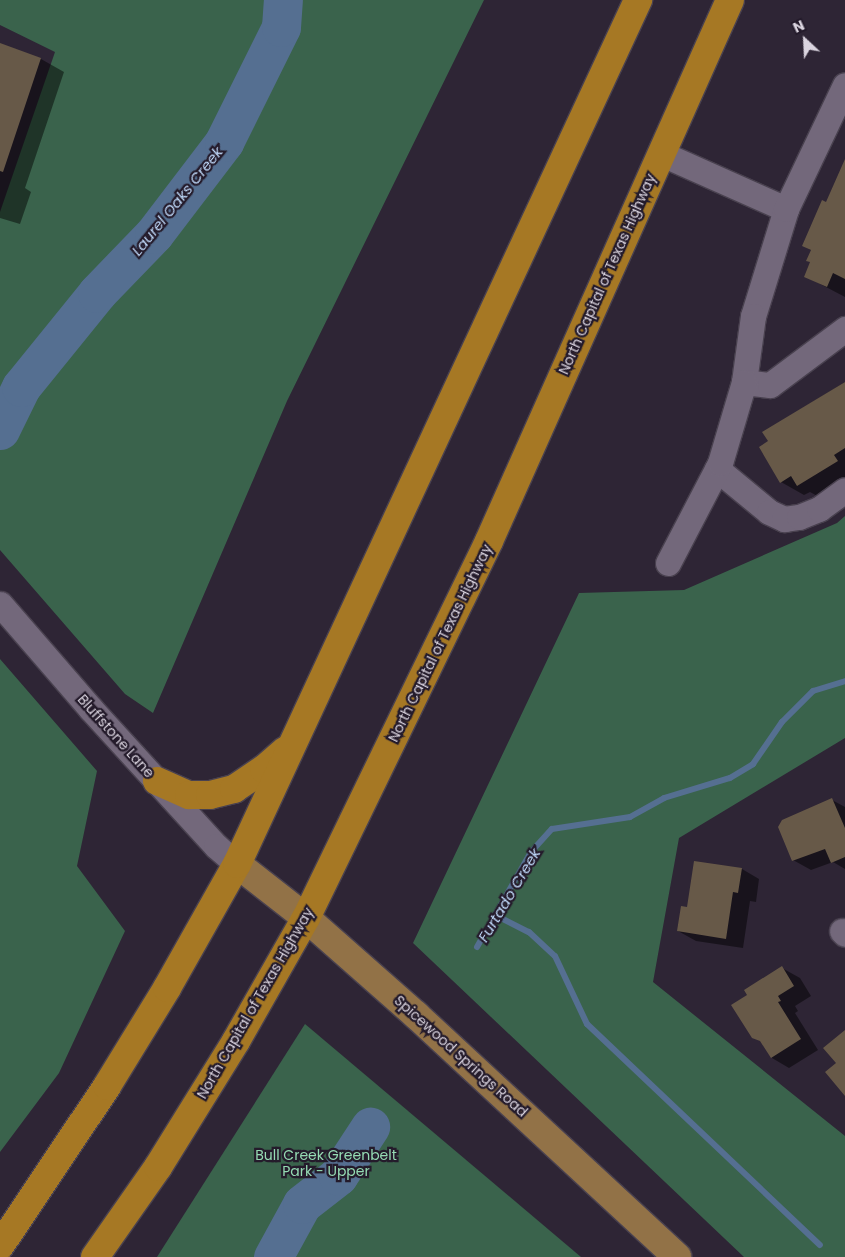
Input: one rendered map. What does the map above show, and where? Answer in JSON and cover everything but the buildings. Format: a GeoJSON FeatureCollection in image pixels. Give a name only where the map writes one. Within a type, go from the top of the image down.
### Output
{"type":"FeatureCollection","features":[{"type":"Feature","properties":{"kind":"highway"},"geometry":{"type":"LineString","coordinates":[[0,1246],[107,1086],[167,988],[237,864],[638,0]]}},
{"type":"Feature","properties":{"kind":"highway","name":"North Capital of Texas Highway"},"geometry":{"type":"LineString","coordinates":[[95,1257],[158,1167],[236,1041],[306,918],[489,541],[660,153],[730,0]]}},
{"type":"Feature","properties":{"kind":"highway"},"geometry":{"type":"LineString","coordinates":[[157,781],[189,795],[210,796],[234,789],[264,770],[293,743]]}},
{"type":"Feature","properties":{"kind":"main road","name":"Spicewood Springs Road"},"geometry":{"type":"LineString","coordinates":[[237,864],[306,918],[536,1124],[677,1257]]}},
{"type":"Feature","properties":{"kind":"street"},"geometry":{"type":"LineString","coordinates":[[668,563],[717,469],[744,382],[753,316],[786,209],[845,85]]}},
{"type":"Feature","properties":{"kind":"street"},"geometry":{"type":"LineString","coordinates":[[660,153],[786,209]]}},
{"type":"Feature","properties":{"kind":"street"},"geometry":{"type":"LineString","coordinates":[[744,382],[770,385],[845,328]]}},
{"type":"Feature","properties":{"kind":"street"},"geometry":{"type":"LineString","coordinates":[[717,469],[769,512],[784,519],[799,517],[819,509],[845,490]]}},
{"type":"Feature","properties":{"kind":"street","name":"Bluffstone Lane"},"geometry":{"type":"LineString","coordinates":[[0,604],[90,708],[216,846],[237,864]]}},
{"type":"Feature","properties":{"kind":"green space"},"geometry":{"type":"Polygon","coordinates":[[[0,0],[484,0],[287,401],[153,713],[125,694],[0,550],[0,212],[55,52],[0,25],[0,0]]]}},
{"type":"Feature","properties":{"kind":"green space"},"geometry":{"type":"Polygon","coordinates":[[[845,516],[845,738],[679,838],[653,982],[845,1136],[845,1257],[744,1257],[413,943],[579,593],[684,590],[837,523],[845,516]]]}},
{"type":"Feature","properties":{"kind":"green space"},"geometry":{"type":"Polygon","coordinates":[[[0,659],[97,771],[77,866],[125,931],[59,1073],[0,1152],[0,659]]]}},
{"type":"Feature","properties":{"kind":"green space","name":"Bull Creek Greenbelt Park - Upper"},"geometry":{"type":"Polygon","coordinates":[[[305,1024],[581,1257],[157,1257],[305,1024]]]}},
{"type":"Feature","properties":{"kind":"waterway","name":"Laurel Oaks Creek"},"geometry":{"type":"LineString","coordinates":[[0,430],[21,387],[97,293],[154,234],[224,142],[281,27],[283,0]]}},
{"type":"Feature","properties":{"kind":"waterway","name":"Furtado Creek"},"geometry":{"type":"LineString","coordinates":[[477,947],[531,852],[552,829],[630,817],[664,798],[730,778],[753,764],[782,722],[813,691],[845,681]]}},
{"type":"Feature","properties":{"kind":"waterway"},"geometry":{"type":"LineString","coordinates":[[495,915],[529,932],[555,956],[587,1024],[820,1245]]}},
{"type":"Feature","properties":{"kind":"waterway","name":"Furtado Creek"},"geometry":{"type":"LineString","coordinates":[[273,1257],[302,1204],[338,1176],[370,1127]]}}]}
